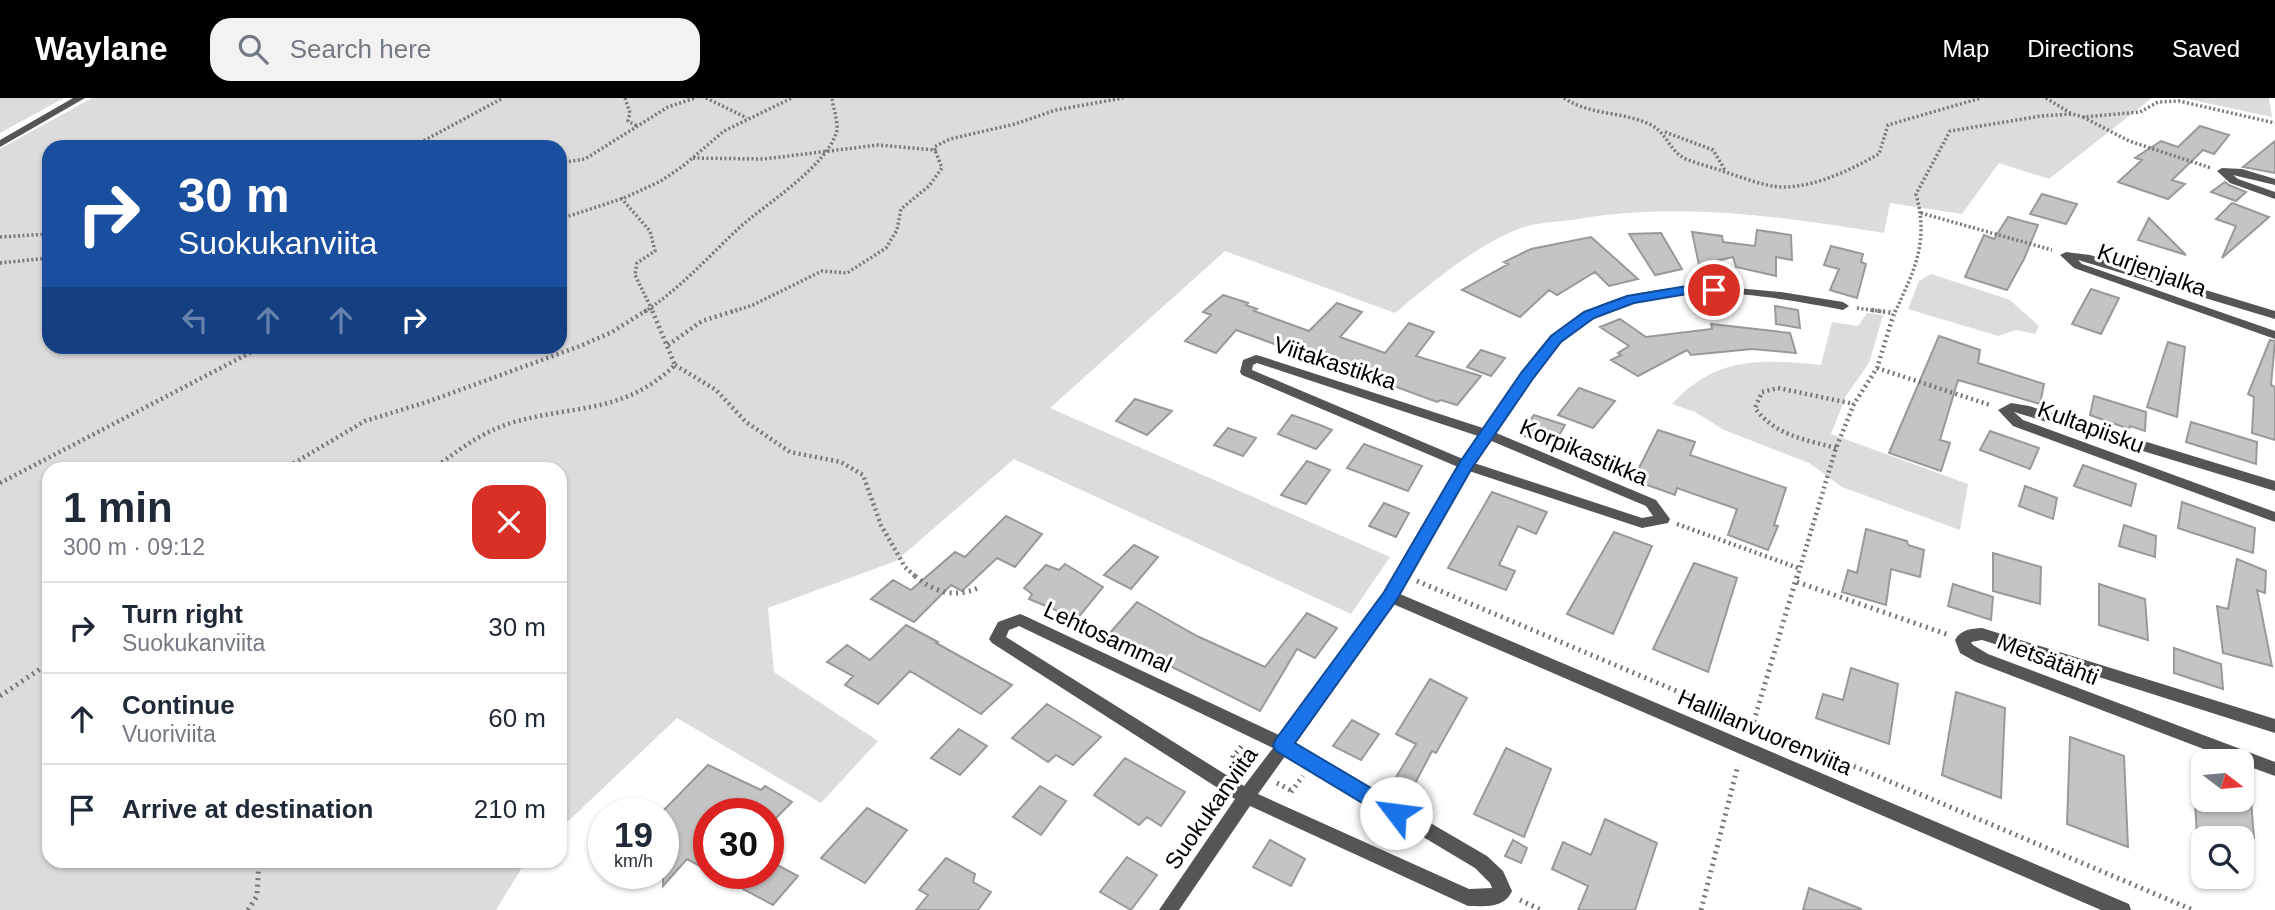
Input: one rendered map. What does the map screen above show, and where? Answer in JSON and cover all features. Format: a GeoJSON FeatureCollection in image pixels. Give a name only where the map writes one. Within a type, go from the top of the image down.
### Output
{"type":"FeatureCollection","features":[{"type":"Feature","properties":{"kind":"street"},"geometry":{"type":"LineString","coordinates":[[0,144],[80,98]]}},
{"type":"Feature","properties":{"kind":"street"},"geometry":{"type":"LineString","coordinates":[[2222,171],[2242,172],[2275,182]]}},
{"type":"Feature","properties":{"kind":"street"},"geometry":{"type":"LineString","coordinates":[[2222,171],[2234,181],[2275,196]]}},
{"type":"Feature","properties":{"kind":"street","name":"Kurjenjalka"},"geometry":{"type":"LineString","coordinates":[[2066,255],[2086,257],[2275,316]]}},
{"type":"Feature","properties":{"kind":"street","name":"Kurjenjalka"},"geometry":{"type":"LineString","coordinates":[[2066,255],[2078,266],[2275,335]]}},
{"type":"Feature","properties":{"kind":"street","name":"Suokukanviita"},"geometry":{"type":"LineString","coordinates":[[1168,910],[1245,796],[1404,576],[1465,465],[1556,339],[1589,315],[1632,299],[1687,290],[1788,295],[1843,306]]}},
{"type":"Feature","properties":{"kind":"street","name":"Viitakastikka"},"geometry":{"type":"LineString","coordinates":[[1465,465],[1246,372],[1247,363],[1256,359],[1486,433]]}},
{"type":"Feature","properties":{"kind":"street","name":"Kultapiisku"},"geometry":{"type":"LineString","coordinates":[[2275,486],[2024,409],[2011,407],[2004,410],[2018,423],[2275,517]]}},
{"type":"Feature","properties":{"kind":"street","name":"Korpikastikka"},"geometry":{"type":"LineString","coordinates":[[1465,465],[1642,523],[1663,519],[1651,503],[1486,433]]}},
{"type":"Feature","properties":{"kind":"street","name":"Hallilanvuorenviita"},"geometry":{"type":"LineString","coordinates":[[1390,596],[2122,910]]}},
{"type":"Feature","properties":{"kind":"street","name":"Lehtosammal"},"geometry":{"type":"LineString","coordinates":[[1020,620],[1253,731],[1283,745],[1311,764],[1481,862],[1497,877],[1503,891],[1492,898],[1468,897],[1277,813],[1245,796],[997,639],[1003,626],[1020,620]]}},
{"type":"Feature","properties":{"kind":"street","name":"Metsätähti"},"geometry":{"type":"LineString","coordinates":[[2275,726],[1982,634],[1969,635],[1963,640],[1966,649],[1982,659],[2275,769]]}},
{"type":"Feature","properties":{"kind":"path"},"geometry":{"type":"LineString","coordinates":[[425,140],[503,98]]}},
{"type":"Feature","properties":{"kind":"path"},"geometry":{"type":"LineString","coordinates":[[625,98],[630,113],[628,121],[638,127]]}},
{"type":"Feature","properties":{"kind":"path"},"geometry":{"type":"LineString","coordinates":[[567,162],[584,159],[609,141],[638,127],[668,107],[695,98]]}},
{"type":"Feature","properties":{"kind":"path"},"geometry":{"type":"LineString","coordinates":[[706,98],[739,110],[747,118]]}},
{"type":"Feature","properties":{"kind":"path"},"geometry":{"type":"LineString","coordinates":[[567,217],[660,181],[694,158],[716,136],[747,118],[792,98]]}},
{"type":"Feature","properties":{"kind":"path"},"geometry":{"type":"LineString","coordinates":[[567,351],[612,332],[652,308],[683,284],[743,225],[791,187],[825,152],[837,129],[832,98]]}},
{"type":"Feature","properties":{"kind":"path"},"geometry":{"type":"LineString","coordinates":[[668,345],[702,321],[752,305],[822,271],[847,273],[886,248],[897,230],[901,209],[929,187],[942,168],[934,147],[950,139],[1015,124],[1056,110],[1123,98]]}},
{"type":"Feature","properties":{"kind":"path"},"geometry":{"type":"LineString","coordinates":[[1564,98],[1572,106],[1641,120],[1713,150],[1725,170]]}},
{"type":"Feature","properties":{"kind":"path"},"geometry":{"type":"LineString","coordinates":[[1661,130],[1668,137],[1672,150],[1686,159],[1763,184],[1788,187],[1846,172],[1879,154],[1888,125],[1923,116],[1954,103],[1981,98]]}},
{"type":"Feature","properties":{"kind":"path"},"geometry":{"type":"LineString","coordinates":[[2046,98],[2071,114]]}},
{"type":"Feature","properties":{"kind":"path"},"geometry":{"type":"LineString","coordinates":[[1701,910],[1744,748],[1836,449],[1854,404],[1877,368],[1894,313],[1919,262],[1920,213],[1916,194],[1950,131],[2041,116],[2071,114],[2083,117],[2140,112],[2158,102],[2179,101],[2275,123]]}},
{"type":"Feature","properties":{"kind":"path"},"geometry":{"type":"LineString","coordinates":[[2083,117],[2096,126],[2130,140],[2222,171]]}},
{"type":"Feature","properties":{"kind":"path"},"geometry":{"type":"LineString","coordinates":[[694,158],[747,160],[878,145],[935,150]]}},
{"type":"Feature","properties":{"kind":"path"},"geometry":{"type":"LineString","coordinates":[[621,198],[650,232],[655,251],[637,263],[635,275],[652,308],[675,366],[716,390],[746,422],[790,452],[841,462],[863,475],[881,525],[905,567],[922,582],[950,595],[964,594],[978,588]]}},
{"type":"Feature","properties":{"kind":"path"},"geometry":{"type":"LineString","coordinates":[[1920,213],[1989,230],[2066,255]]}},
{"type":"Feature","properties":{"kind":"path"},"geometry":{"type":"LineString","coordinates":[[0,237],[42,234]]}},
{"type":"Feature","properties":{"kind":"path"},"geometry":{"type":"LineString","coordinates":[[0,263],[42,259]]}},
{"type":"Feature","properties":{"kind":"path"},"geometry":{"type":"LineString","coordinates":[[1843,306],[1894,313]]}},
{"type":"Feature","properties":{"kind":"path"},"geometry":{"type":"LineString","coordinates":[[0,483],[247,354]]}},
{"type":"Feature","properties":{"kind":"path"},"geometry":{"type":"LineString","coordinates":[[296,462],[365,421],[427,402],[559,354]]}},
{"type":"Feature","properties":{"kind":"path"},"geometry":{"type":"LineString","coordinates":[[442,462],[463,446],[511,424],[600,408],[617,402],[664,377],[675,366]]}},
{"type":"Feature","properties":{"kind":"path"},"geometry":{"type":"LineString","coordinates":[[1877,368],[2004,410]]}},
{"type":"Feature","properties":{"kind":"path"},"geometry":{"type":"LineString","coordinates":[[1836,449],[1775,428],[1759,417],[1755,408],[1762,393],[1778,387],[1854,404]]}},
{"type":"Feature","properties":{"kind":"path"},"geometry":{"type":"LineString","coordinates":[[1663,519],[1801,569]]}},
{"type":"Feature","properties":{"kind":"path"},"geometry":{"type":"LineString","coordinates":[[1404,576],[2193,910]]}},
{"type":"Feature","properties":{"kind":"path"},"geometry":{"type":"LineString","coordinates":[[1797,582],[1963,640]]}},
{"type":"Feature","properties":{"kind":"path"},"geometry":{"type":"LineString","coordinates":[[0,696],[42,668]]}},
{"type":"Feature","properties":{"kind":"path"},"geometry":{"type":"LineString","coordinates":[[1217,778],[1253,731]]}},
{"type":"Feature","properties":{"kind":"path"},"geometry":{"type":"LineString","coordinates":[[1277,813],[1311,764]]}},
{"type":"Feature","properties":{"kind":"path"},"geometry":{"type":"LineString","coordinates":[[248,910],[257,896],[259,868]]}},
{"type":"Feature","properties":{"kind":"shaded area"},"geometry":{"type":"Polygon","coordinates":[[[0,98],[64,98],[0,133],[0,98]]]}},
{"type":"Feature","properties":{"kind":"shaded area"},"geometry":{"type":"Polygon","coordinates":[[[92,98],[2152,98],[2049,179],[1999,163],[1962,214],[1890,203],[1884,233],[1767,216],[1688,211],[1610,214],[1537,224],[1518,229],[1485,246],[1454,266],[1395,313],[1225,251],[1050,408],[1390,557],[1351,614],[1014,459],[896,561],[768,608],[774,672],[878,741],[821,803],[677,718],[593,798],[588,798],[588,802],[567,822],[567,462],[42,462],[42,868],[522,868],[496,910],[0,910],[0,149],[92,98]]]}},
{"type":"Feature","properties":{"kind":"shaded area"},"geometry":{"type":"Polygon","coordinates":[[[2183,98],[2269,98],[2272,117],[2183,98]]]}},
{"type":"Feature","properties":{"kind":"shaded area"},"geometry":{"type":"Polygon","coordinates":[[[1931,274],[2010,300],[2039,326],[2035,334],[2016,330],[1998,336],[1908,309],[1919,281],[1931,274]]]}},
{"type":"Feature","properties":{"kind":"shaded area"},"geometry":{"type":"Polygon","coordinates":[[[1867,313],[1883,315],[1869,363],[1846,396],[1831,434],[1968,484],[1960,530],[1842,487],[1809,463],[1724,430],[1695,412],[1672,404],[1705,377],[1740,364],[1779,362],[1821,365],[1832,322],[1858,326],[1867,313]]]}},
{"type":"Feature","properties":{"kind":"building"},"geometry":{"type":"Polygon","coordinates":[[[2200,126],[2229,135],[2214,154],[2203,150],[2172,180],[2185,184],[2168,199],[2118,182],[2142,160],[2135,158],[2161,141],[2178,147],[2200,126]]]}},
{"type":"Feature","properties":{"kind":"building"},"geometry":{"type":"Polygon","coordinates":[[[2275,141],[2275,173],[2243,167],[2275,141]]]}},
{"type":"Feature","properties":{"kind":"building"},"geometry":{"type":"Polygon","coordinates":[[[2225,182],[2246,192],[2236,201],[2211,192],[2225,182]]]}},
{"type":"Feature","properties":{"kind":"building"},"geometry":{"type":"Polygon","coordinates":[[[2042,194],[2077,204],[2066,224],[2030,214],[2042,194]]]}},
{"type":"Feature","properties":{"kind":"building"},"geometry":{"type":"Polygon","coordinates":[[[2232,203],[2269,217],[2222,258],[2236,226],[2216,219],[2232,203]]]}},
{"type":"Feature","properties":{"kind":"building"},"geometry":{"type":"Polygon","coordinates":[[[2008,217],[2038,225],[2007,290],[1965,277],[1984,235],[1994,239],[2008,217]]]}},
{"type":"Feature","properties":{"kind":"building"},"geometry":{"type":"Polygon","coordinates":[[[2149,218],[2186,255],[2138,240],[2149,218]]]}},
{"type":"Feature","properties":{"kind":"building"},"geometry":{"type":"Polygon","coordinates":[[[1757,230],[1791,235],[1792,260],[1776,257],[1776,276],[1736,267],[1733,257],[1699,265],[1692,232],[1722,236],[1723,242],[1755,246],[1757,230]]]}},
{"type":"Feature","properties":{"kind":"building"},"geometry":{"type":"Polygon","coordinates":[[[1661,233],[1682,269],[1655,275],[1629,234],[1661,233]]]}},
{"type":"Feature","properties":{"kind":"building"},"geometry":{"type":"Polygon","coordinates":[[[1591,237],[1638,279],[1609,286],[1595,272],[1557,295],[1549,290],[1520,317],[1462,290],[1508,264],[1504,262],[1531,249],[1591,237]]]}},
{"type":"Feature","properties":{"kind":"building"},"geometry":{"type":"Polygon","coordinates":[[[1831,246],[1863,254],[1861,262],[1866,264],[1857,298],[1830,290],[1839,269],[1824,265],[1831,246]]]}},
{"type":"Feature","properties":{"kind":"building"},"geometry":{"type":"Polygon","coordinates":[[[2091,289],[2119,298],[2101,334],[2072,324],[2091,289]]]}},
{"type":"Feature","properties":{"kind":"building"},"geometry":{"type":"Polygon","coordinates":[[[1223,295],[1248,303],[1246,305],[1257,309],[1254,311],[1309,331],[1337,303],[1362,312],[1340,337],[1385,353],[1409,323],[1434,332],[1416,356],[1481,376],[1457,405],[1441,400],[1437,402],[1350,370],[1348,372],[1305,351],[1302,354],[1236,330],[1216,353],[1185,341],[1211,315],[1203,312],[1223,295]]]}},
{"type":"Feature","properties":{"kind":"building"},"geometry":{"type":"Polygon","coordinates":[[[1775,306],[1798,310],[1800,328],[1776,324],[1775,306]]]}},
{"type":"Feature","properties":{"kind":"building"},"geometry":{"type":"Polygon","coordinates":[[[1620,319],[1646,337],[1712,329],[1711,324],[1790,333],[1796,353],[1752,349],[1691,355],[1687,350],[1638,376],[1611,360],[1621,355],[1618,353],[1629,346],[1600,327],[1620,319]]]}},
{"type":"Feature","properties":{"kind":"building"},"geometry":{"type":"Polygon","coordinates":[[[1939,336],[1980,350],[1978,363],[2044,384],[2040,404],[1958,380],[1940,440],[1950,443],[1941,471],[1889,453],[1939,336]]]}},
{"type":"Feature","properties":{"kind":"building"},"geometry":{"type":"Polygon","coordinates":[[[2270,340],[2275,341],[2271,385],[2275,387],[2275,440],[2252,433],[2254,397],[2248,394],[2270,340]]]}},
{"type":"Feature","properties":{"kind":"building"},"geometry":{"type":"Polygon","coordinates":[[[2168,342],[2185,347],[2177,417],[2147,407],[2168,342]]]}},
{"type":"Feature","properties":{"kind":"building"},"geometry":{"type":"Polygon","coordinates":[[[1481,350],[1505,358],[1491,376],[1467,367],[1481,350]]]}},
{"type":"Feature","properties":{"kind":"building"},"geometry":{"type":"Polygon","coordinates":[[[1579,388],[1615,401],[1593,428],[1558,415],[1579,388]]]}},
{"type":"Feature","properties":{"kind":"building"},"geometry":{"type":"Polygon","coordinates":[[[2094,396],[2146,412],[2145,431],[2130,426],[2129,429],[2090,415],[2094,396]]]}},
{"type":"Feature","properties":{"kind":"building"},"geometry":{"type":"Polygon","coordinates":[[[1135,399],[1172,411],[1147,435],[1116,421],[1135,399]]]}},
{"type":"Feature","properties":{"kind":"building"},"geometry":{"type":"Polygon","coordinates":[[[1292,415],[1332,430],[1316,449],[1278,434],[1292,415]]]}},
{"type":"Feature","properties":{"kind":"building"},"geometry":{"type":"Polygon","coordinates":[[[1534,415],[1565,425],[1552,447],[1519,434],[1534,415]]]}},
{"type":"Feature","properties":{"kind":"building"},"geometry":{"type":"Polygon","coordinates":[[[2191,422],[2257,442],[2256,464],[2186,442],[2191,422]]]}},
{"type":"Feature","properties":{"kind":"building"},"geometry":{"type":"Polygon","coordinates":[[[1228,428],[1256,438],[1243,456],[1214,445],[1228,428]]]}},
{"type":"Feature","properties":{"kind":"building"},"geometry":{"type":"Polygon","coordinates":[[[1658,430],[1695,442],[1690,455],[1786,488],[1774,525],[1778,526],[1768,550],[1728,535],[1737,509],[1677,488],[1675,495],[1633,480],[1658,430]]]}},
{"type":"Feature","properties":{"kind":"building"},"geometry":{"type":"Polygon","coordinates":[[[1990,431],[2039,448],[2030,469],[1980,450],[1990,431]]]}},
{"type":"Feature","properties":{"kind":"building"},"geometry":{"type":"Polygon","coordinates":[[[1364,444],[1422,466],[1408,491],[1347,468],[1364,444]]]}},
{"type":"Feature","properties":{"kind":"building"},"geometry":{"type":"Polygon","coordinates":[[[1307,461],[1330,470],[1306,504],[1281,495],[1307,461]]]}},
{"type":"Feature","properties":{"kind":"building"},"geometry":{"type":"Polygon","coordinates":[[[2083,465],[2136,484],[2131,506],[2074,486],[2083,465]]]}},
{"type":"Feature","properties":{"kind":"building"},"geometry":{"type":"Polygon","coordinates":[[[2025,486],[2057,498],[2053,519],[2019,506],[2025,486]]]}},
{"type":"Feature","properties":{"kind":"building"},"geometry":{"type":"Polygon","coordinates":[[[1492,492],[1547,512],[1536,534],[1518,526],[1499,565],[1515,571],[1506,590],[1448,568],[1492,492]]]}},
{"type":"Feature","properties":{"kind":"building"},"geometry":{"type":"Polygon","coordinates":[[[2182,502],[2255,528],[2253,553],[2178,528],[2182,502]]]}},
{"type":"Feature","properties":{"kind":"building"},"geometry":{"type":"Polygon","coordinates":[[[1384,503],[1409,513],[1396,537],[1369,526],[1384,503]]]}},
{"type":"Feature","properties":{"kind":"building"},"geometry":{"type":"Polygon","coordinates":[[[1006,516],[1042,534],[1015,567],[997,558],[962,591],[951,585],[914,622],[871,599],[893,580],[911,590],[955,552],[965,557],[1006,516]]]}},
{"type":"Feature","properties":{"kind":"building"},"geometry":{"type":"Polygon","coordinates":[[[2124,525],[2156,536],[2155,557],[2119,546],[2124,525]]]}},
{"type":"Feature","properties":{"kind":"building"},"geometry":{"type":"Polygon","coordinates":[[[1866,529],[1907,541],[1908,545],[1924,550],[1920,577],[1891,569],[1886,605],[1842,592],[1848,570],[1857,573],[1866,529]]]}},
{"type":"Feature","properties":{"kind":"building"},"geometry":{"type":"Polygon","coordinates":[[[1614,532],[1652,546],[1613,634],[1567,614],[1614,532]]]}},
{"type":"Feature","properties":{"kind":"building"},"geometry":{"type":"Polygon","coordinates":[[[1134,545],[1158,557],[1131,589],[1104,575],[1134,545]]]}},
{"type":"Feature","properties":{"kind":"building"},"geometry":{"type":"Polygon","coordinates":[[[1993,553],[2041,567],[2040,604],[1993,591],[1993,553]]]}},
{"type":"Feature","properties":{"kind":"building"},"geometry":{"type":"Polygon","coordinates":[[[2237,559],[2266,571],[2265,593],[2257,590],[2272,666],[2223,653],[2217,606],[2228,609],[2237,559]]]}},
{"type":"Feature","properties":{"kind":"building"},"geometry":{"type":"Polygon","coordinates":[[[1694,563],[1737,578],[1708,672],[1653,649],[1694,563]]]}},
{"type":"Feature","properties":{"kind":"building"},"geometry":{"type":"Polygon","coordinates":[[[1065,564],[1103,587],[1077,619],[1029,599],[1032,594],[1024,588],[1046,565],[1059,570],[1065,564]]]}},
{"type":"Feature","properties":{"kind":"building"},"geometry":{"type":"Polygon","coordinates":[[[1953,584],[1993,597],[1991,620],[1948,606],[1953,584]]]}},
{"type":"Feature","properties":{"kind":"building"},"geometry":{"type":"Polygon","coordinates":[[[2099,584],[2145,599],[2148,640],[2099,625],[2099,584]]]}},
{"type":"Feature","properties":{"kind":"building"},"geometry":{"type":"Polygon","coordinates":[[[1137,602],[1197,636],[1265,667],[1307,613],[1337,628],[1315,658],[1297,649],[1260,711],[1108,635],[1137,602]]]}},
{"type":"Feature","properties":{"kind":"building"},"geometry":{"type":"Polygon","coordinates":[[[906,625],[1012,685],[981,714],[910,671],[878,704],[845,685],[853,676],[827,662],[847,645],[870,660],[906,625]]]}},
{"type":"Feature","properties":{"kind":"building"},"geometry":{"type":"Polygon","coordinates":[[[2174,648],[2221,664],[2223,689],[2174,673],[2174,648]]]}},
{"type":"Feature","properties":{"kind":"building"},"geometry":{"type":"Polygon","coordinates":[[[1851,668],[1898,684],[1889,744],[1816,718],[1823,694],[1843,700],[1851,668]]]}},
{"type":"Feature","properties":{"kind":"building"},"geometry":{"type":"Polygon","coordinates":[[[1430,679],[1467,698],[1436,753],[1432,751],[1410,793],[1392,784],[1416,744],[1396,734],[1430,679]]]}},
{"type":"Feature","properties":{"kind":"building"},"geometry":{"type":"Polygon","coordinates":[[[1956,692],[2005,708],[2001,798],[1942,775],[1956,692]]]}},
{"type":"Feature","properties":{"kind":"building"},"geometry":{"type":"Polygon","coordinates":[[[1047,704],[1101,737],[1073,765],[1056,755],[1048,762],[1012,738],[1047,704]]]}},
{"type":"Feature","properties":{"kind":"building"},"geometry":{"type":"Polygon","coordinates":[[[1352,720],[1379,734],[1361,760],[1333,746],[1352,720]]]}},
{"type":"Feature","properties":{"kind":"building"},"geometry":{"type":"Polygon","coordinates":[[[959,729],[987,746],[960,775],[931,758],[959,729]]]}},
{"type":"Feature","properties":{"kind":"building"},"geometry":{"type":"Polygon","coordinates":[[[2070,737],[2124,756],[2128,847],[2067,824],[2070,737]]]}},
{"type":"Feature","properties":{"kind":"building"},"geometry":{"type":"Polygon","coordinates":[[[1506,748],[1551,769],[1524,837],[1474,814],[1506,748]]]}},
{"type":"Feature","properties":{"kind":"building"},"geometry":{"type":"Polygon","coordinates":[[[1125,758],[1185,792],[1161,826],[1147,817],[1139,825],[1094,795],[1125,758]]]}},
{"type":"Feature","properties":{"kind":"building"},"geometry":{"type":"Polygon","coordinates":[[[708,765],[761,790],[765,786],[792,802],[784,810],[784,798],[693,798],[693,862],[687,859],[679,868],[679,798],[676,798],[708,765]]]}},
{"type":"Feature","properties":{"kind":"building"},"geometry":{"type":"Polygon","coordinates":[[[1040,786],[1066,801],[1041,835],[1013,817],[1040,786]]]}},
{"type":"Feature","properties":{"kind":"building"},"geometry":{"type":"Polygon","coordinates":[[[867,808],[907,830],[865,883],[821,858],[867,808]]]}},
{"type":"Feature","properties":{"kind":"building"},"geometry":{"type":"Polygon","coordinates":[[[2196,812],[2252,812],[2253,826],[2196,826],[2196,812]]]}},
{"type":"Feature","properties":{"kind":"building"},"geometry":{"type":"Polygon","coordinates":[[[1605,819],[1657,843],[1635,910],[1578,910],[1588,886],[1552,869],[1563,842],[1591,855],[1605,819]]]}},
{"type":"Feature","properties":{"kind":"building"},"geometry":{"type":"Polygon","coordinates":[[[1270,840],[1305,859],[1291,886],[1253,867],[1270,840]]]}},
{"type":"Feature","properties":{"kind":"building"},"geometry":{"type":"Polygon","coordinates":[[[1513,840],[1527,848],[1521,863],[1505,856],[1513,840]]]}},
{"type":"Feature","properties":{"kind":"building"},"geometry":{"type":"Polygon","coordinates":[[[1127,857],[1157,875],[1131,910],[1100,892],[1127,857]]]}},
{"type":"Feature","properties":{"kind":"building"},"geometry":{"type":"Polygon","coordinates":[[[946,858],[975,874],[973,882],[991,892],[978,910],[916,910],[928,895],[919,890],[946,858]]]}},
{"type":"Feature","properties":{"kind":"building"},"geometry":{"type":"Polygon","coordinates":[[[784,869],[798,876],[773,905],[743,889],[784,889],[784,869]]]}},
{"type":"Feature","properties":{"kind":"building"},"geometry":{"type":"Polygon","coordinates":[[[1809,888],[1861,909],[1861,910],[1803,910],[1809,888]]]}},
{"type":"Feature","properties":{"kind":"route"},"geometry":{"type":"LineString","coordinates":[[1396,813],[1283,745],[1404,576],[1465,465],[1556,339],[1589,315],[1632,299],[1687,290],[1714,290]]}}]}
